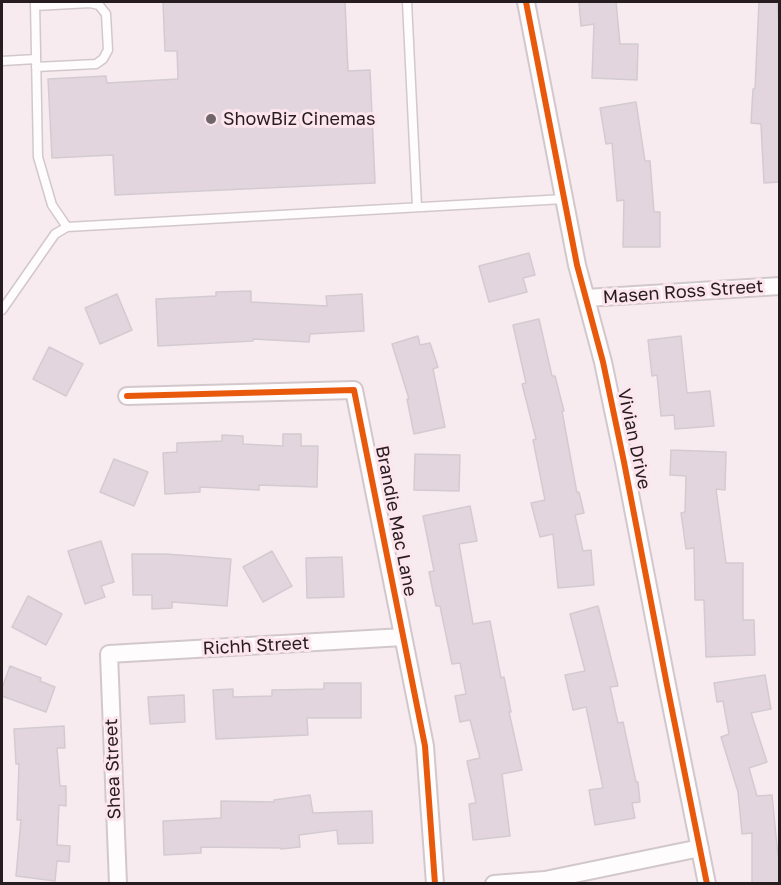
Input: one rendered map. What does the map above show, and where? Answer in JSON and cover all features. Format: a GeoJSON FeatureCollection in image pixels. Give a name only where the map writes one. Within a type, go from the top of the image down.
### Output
{"type":"FeatureCollection","features":[{"type":"Feature","properties":{"kind":"street","name":"Vivian Drive"},"geometry":{"type":"LineString","coordinates":[[526,2],[577,265],[603,362],[624,462],[707,884]]}},
{"type":"Feature","properties":{"kind":"street","name":"Masen Ross Street"},"geometry":{"type":"LineString","coordinates":[[586,298],[780,286]]}},
{"type":"Feature","properties":{"kind":"street","name":"Brandie Mac Lane"},"geometry":{"type":"LineString","coordinates":[[127,396],[354,390],[425,746],[435,884]]}},
{"type":"Feature","properties":{"kind":"street","name":"Richh Street"},"geometry":{"type":"LineString","coordinates":[[109,654],[403,637]]}},
{"type":"Feature","properties":{"kind":"street","name":"Shea Street"},"geometry":{"type":"LineString","coordinates":[[109,654],[118,884]]}},
{"type":"Feature","properties":{"kind":"street"},"geometry":{"type":"LineString","coordinates":[[494,884],[545,880],[700,848]]}},
{"type":"Feature","properties":{"kind":"lane"},"geometry":{"type":"LineString","coordinates":[[407,2],[417,207]]}},
{"type":"Feature","properties":{"kind":"lane"},"geometry":{"type":"LineString","coordinates":[[2,61],[36,63],[96,64],[103,59],[108,50],[106,14],[99,5],[90,3],[35,4],[36,63],[38,157],[52,205],[67,227]]}},
{"type":"Feature","properties":{"kind":"lane"},"geometry":{"type":"LineString","coordinates":[[2,310],[55,234],[67,227],[564,199]]}},
{"type":"Feature","properties":{"kind":"building","name":"ShowBiz Cinemas"},"geometry":{"type":"Polygon","coordinates":[[[163,2],[345,2],[348,71],[370,70],[375,183],[115,195],[113,155],[52,158],[48,79],[106,76],[107,83],[178,79],[177,51],[165,51],[163,2]]]}},
{"type":"Feature","properties":{"kind":"building"},"geometry":{"type":"Polygon","coordinates":[[[579,2],[616,2],[620,44],[638,44],[637,80],[592,78],[594,24],[581,26],[579,2]]]}},
{"type":"Feature","properties":{"kind":"building"},"geometry":{"type":"Polygon","coordinates":[[[759,2],[777,2],[780,36],[780,182],[764,183],[761,124],[751,123],[759,2]]]}},
{"type":"Feature","properties":{"kind":"building"},"geometry":{"type":"Polygon","coordinates":[[[636,102],[645,161],[650,161],[654,212],[660,212],[660,247],[623,247],[624,200],[617,201],[612,143],[606,144],[600,108],[636,102]]]}},
{"type":"Feature","properties":{"kind":"building"},"geometry":{"type":"Polygon","coordinates":[[[529,253],[535,275],[523,278],[527,292],[489,302],[479,266],[529,253]]]}},
{"type":"Feature","properties":{"kind":"building"},"geometry":{"type":"Polygon","coordinates":[[[251,291],[251,302],[327,306],[326,296],[362,294],[364,331],[310,334],[309,342],[253,339],[253,341],[158,346],[156,299],[216,296],[216,292],[251,291]]]}},
{"type":"Feature","properties":{"kind":"building"},"geometry":{"type":"Polygon","coordinates":[[[117,294],[132,330],[100,344],[85,308],[117,294]]]}},
{"type":"Feature","properties":{"kind":"building"},"geometry":{"type":"Polygon","coordinates":[[[539,319],[552,376],[555,376],[564,411],[562,411],[577,493],[579,492],[584,513],[575,515],[583,551],[591,550],[594,585],[558,588],[553,534],[540,537],[531,503],[545,500],[533,440],[536,439],[522,384],[526,383],[513,325],[539,319]]]}},
{"type":"Feature","properties":{"kind":"building"},"geometry":{"type":"Polygon","coordinates":[[[418,336],[420,345],[430,343],[438,367],[433,369],[445,427],[414,434],[407,399],[409,399],[392,344],[418,336]]]}},
{"type":"Feature","properties":{"kind":"building"},"geometry":{"type":"Polygon","coordinates":[[[681,336],[687,393],[710,391],[714,426],[675,429],[674,415],[661,416],[657,375],[652,376],[648,340],[681,336]]]}},
{"type":"Feature","properties":{"kind":"building"},"geometry":{"type":"Polygon","coordinates":[[[49,347],[83,364],[66,396],[33,379],[49,347]]]}},
{"type":"Feature","properties":{"kind":"building"},"geometry":{"type":"Polygon","coordinates":[[[283,434],[301,434],[301,446],[318,446],[317,487],[259,485],[259,490],[200,487],[200,492],[165,494],[163,453],[177,452],[177,443],[222,441],[222,435],[243,436],[243,444],[283,446],[283,434]]]}},
{"type":"Feature","properties":{"kind":"building"},"geometry":{"type":"Polygon","coordinates":[[[671,450],[726,452],[725,490],[716,489],[726,563],[743,563],[743,620],[754,620],[755,655],[706,657],[704,600],[695,600],[694,548],[686,549],[681,513],[685,512],[686,476],[670,475],[671,450]]]}},
{"type":"Feature","properties":{"kind":"building"},"geometry":{"type":"Polygon","coordinates":[[[415,454],[460,455],[459,491],[414,490],[415,454]]]}},
{"type":"Feature","properties":{"kind":"building"},"geometry":{"type":"Polygon","coordinates":[[[114,459],[148,472],[134,506],[100,492],[114,459]]]}},
{"type":"Feature","properties":{"kind":"building"},"geometry":{"type":"Polygon","coordinates":[[[470,506],[477,541],[459,544],[473,624],[490,621],[501,678],[504,677],[522,770],[502,774],[510,836],[473,840],[469,804],[476,803],[467,761],[480,758],[470,720],[460,722],[455,696],[466,694],[460,663],[452,664],[440,606],[436,606],[429,572],[434,571],[423,516],[470,506]]]}},
{"type":"Feature","properties":{"kind":"building"},"geometry":{"type":"Polygon","coordinates":[[[101,541],[114,582],[101,586],[105,597],[85,604],[68,551],[101,541]]]}},
{"type":"Feature","properties":{"kind":"building"},"geometry":{"type":"Polygon","coordinates":[[[272,551],[292,586],[263,602],[243,567],[272,551]]]}},
{"type":"Feature","properties":{"kind":"building"},"geometry":{"type":"Polygon","coordinates":[[[132,554],[231,559],[227,606],[172,602],[172,608],[152,609],[152,595],[133,595],[132,554]]]}},
{"type":"Feature","properties":{"kind":"building"},"geometry":{"type":"Polygon","coordinates":[[[342,557],[344,597],[307,598],[306,558],[342,557]]]}},
{"type":"Feature","properties":{"kind":"building"},"geometry":{"type":"Polygon","coordinates":[[[28,596],[62,614],[46,645],[12,627],[28,596]]]}},
{"type":"Feature","properties":{"kind":"building"},"geometry":{"type":"Polygon","coordinates":[[[598,606],[618,686],[610,687],[618,723],[623,722],[636,782],[638,782],[640,802],[632,803],[635,818],[595,825],[589,790],[603,788],[586,707],[573,710],[565,675],[585,671],[570,614],[598,606]]]}},
{"type":"Feature","properties":{"kind":"building"},"geometry":{"type":"Polygon","coordinates":[[[10,666],[41,678],[40,681],[55,687],[46,712],[2,696],[2,688],[10,666]]]}},
{"type":"Feature","properties":{"kind":"building"},"geometry":{"type":"Polygon","coordinates":[[[765,675],[771,709],[751,713],[767,762],[749,768],[757,796],[772,795],[778,856],[780,856],[780,884],[752,884],[752,833],[742,834],[738,792],[721,737],[729,734],[723,701],[717,702],[714,683],[765,675]]]}},
{"type":"Feature","properties":{"kind":"building"},"geometry":{"type":"Polygon","coordinates":[[[324,683],[361,683],[361,718],[307,718],[308,735],[216,739],[213,690],[233,689],[233,697],[272,696],[272,690],[324,689],[324,683]]]}},
{"type":"Feature","properties":{"kind":"building"},"geometry":{"type":"Polygon","coordinates":[[[184,695],[185,722],[150,724],[148,697],[184,695]]]}},
{"type":"Feature","properties":{"kind":"building"},"geometry":{"type":"Polygon","coordinates":[[[64,726],[65,748],[57,748],[60,786],[66,786],[66,806],[59,805],[57,845],[70,846],[69,862],[57,861],[55,881],[16,876],[21,820],[17,820],[19,764],[16,764],[14,729],[64,726]]]}},
{"type":"Feature","properties":{"kind":"building"},"geometry":{"type":"Polygon","coordinates":[[[310,795],[313,813],[372,811],[373,843],[338,844],[337,830],[299,835],[300,847],[281,849],[201,847],[201,853],[164,855],[163,821],[221,818],[221,801],[274,802],[274,800],[310,795]]]}},
{"type":"Feature","properties":{"kind":"cycle path"},"geometry":{"type":"LineString","coordinates":[[526,2],[577,265],[603,362],[624,462],[707,884]]}},
{"type":"Feature","properties":{"kind":"cycle path"},"geometry":{"type":"LineString","coordinates":[[127,396],[354,390],[425,746],[435,884]]}},
{"type":"Feature","properties":{"kind":"place","name":"ShowBiz Cinemas"},"geometry":{"type":"Point","coordinates":[211,119]}}]}
